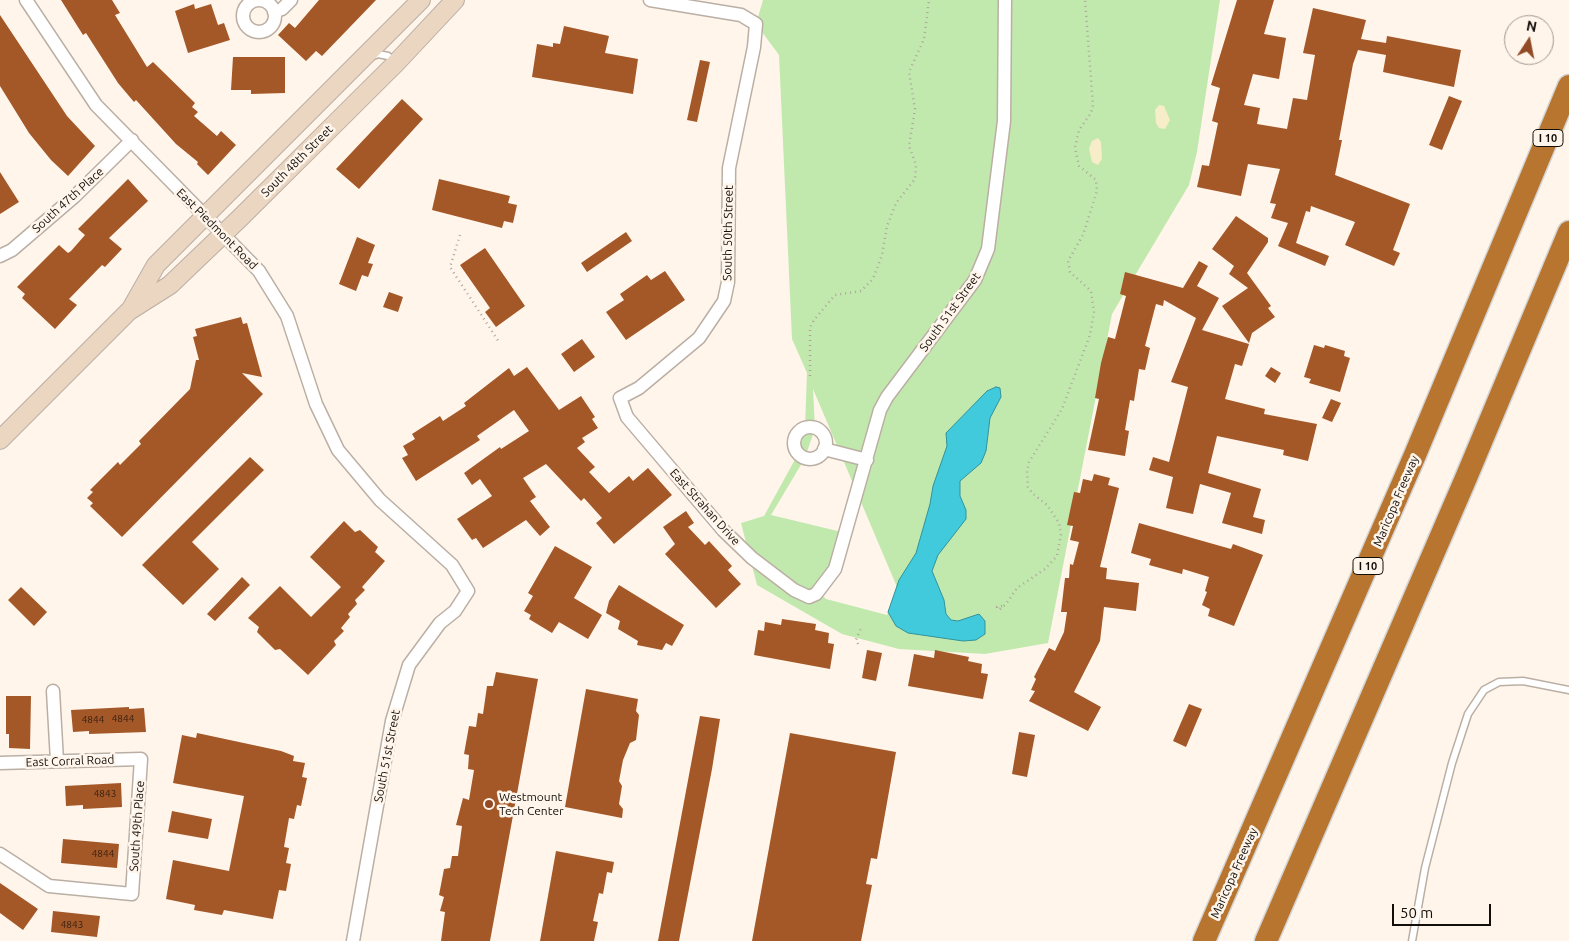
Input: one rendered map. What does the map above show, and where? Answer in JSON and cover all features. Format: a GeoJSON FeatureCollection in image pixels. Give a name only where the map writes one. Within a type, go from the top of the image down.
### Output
{"type":"FeatureCollection","features":[{"type":"Feature","properties":{"kind":"highway","name":"Maricopa Freeway"},"geometry":{"type":"LineString","coordinates":[[1204,941],[1416,455],[1569,86]]}},
{"type":"Feature","properties":{"kind":"highway"},"geometry":{"type":"LineString","coordinates":[[1266,941],[1466,478],[1569,232]]}},
{"type":"Feature","properties":{"kind":"main road","name":"South 48th Street"},"geometry":{"type":"LineString","coordinates":[[130,311],[156,265],[421,0]]}},
{"type":"Feature","properties":{"kind":"main road","name":"South 48th Street"},"geometry":{"type":"LineString","coordinates":[[0,440],[130,311],[170,285],[224,234],[396,63],[455,0]]}},
{"type":"Feature","properties":{"kind":"street","name":"East Piedmont Road"},"geometry":{"type":"LineString","coordinates":[[26,0],[96,105],[259,271],[287,316],[316,404],[338,450],[380,500],[452,565],[468,591]]}},
{"type":"Feature","properties":{"kind":"street"},"geometry":{"type":"LineString","coordinates":[[274,12],[282,9],[291,0]]}},
{"type":"Feature","properties":{"kind":"street"},"geometry":{"type":"LineString","coordinates":[[650,0],[669,2]]}},
{"type":"Feature","properties":{"kind":"street","name":"South 51st Street"},"geometry":{"type":"LineString","coordinates":[[809,597],[816,594],[834,569],[880,410],[887,397],[975,280],[988,249],[1004,121],[1005,0]]}},
{"type":"Feature","properties":{"kind":"street","name":"South 50th Street"},"geometry":{"type":"LineString","coordinates":[[620,398],[639,388],[699,338],[724,301],[728,282],[729,168],[754,47],[756,24],[741,15],[669,2]]}},
{"type":"Feature","properties":{"kind":"street","name":"South 47th Place"},"geometry":{"type":"LineString","coordinates":[[0,256],[12,250],[75,196],[132,140]]}},
{"type":"Feature","properties":{"kind":"street","name":"East Strahan Drive"},"geometry":{"type":"LineString","coordinates":[[620,398],[626,417],[723,530],[752,558],[794,590],[809,597]]}},
{"type":"Feature","properties":{"kind":"street"},"geometry":{"type":"LineString","coordinates":[[824,449],[867,460]]}},
{"type":"Feature","properties":{"kind":"street","name":"South 51st Street"},"geometry":{"type":"LineString","coordinates":[[353,941],[392,721],[409,665],[440,623],[455,610],[468,591]]}},
{"type":"Feature","properties":{"kind":"street"},"geometry":{"type":"LineString","coordinates":[[52,690],[57,761]]}},
{"type":"Feature","properties":{"kind":"street","name":"East Corral Road"},"geometry":{"type":"LineString","coordinates":[[0,763],[141,759]]}},
{"type":"Feature","properties":{"kind":"street","name":"South 49th Place"},"geometry":{"type":"LineString","coordinates":[[0,854],[49,886],[132,894],[141,759]]}},
{"type":"Feature","properties":{"kind":"lane"},"geometry":{"type":"LineString","coordinates":[[362,59],[378,54],[388,56],[396,63]]}},
{"type":"Feature","properties":{"kind":"lane"},"geometry":{"type":"LineString","coordinates":[[1412,941],[1425,868],[1452,763],[1468,714],[1484,690],[1499,682],[1522,681],[1569,690]]}},
{"type":"Feature","properties":{"kind":"path"},"geometry":{"type":"LineString","coordinates":[[810,376],[810,327],[835,295],[861,291],[868,286],[878,269],[887,226],[896,203],[915,179],[916,165],[909,146],[915,110],[909,72],[924,39],[930,0]]}},
{"type":"Feature","properties":{"kind":"path"},"geometry":{"type":"LineString","coordinates":[[1002,606],[1017,588],[1045,569],[1057,556],[1061,534],[1059,523],[1047,505],[1032,493],[1028,487],[1027,471],[1032,457],[1059,417],[1069,387],[1076,375],[1093,322],[1094,312],[1091,291],[1070,272],[1068,261],[1082,235],[1097,191],[1096,180],[1079,166],[1075,148],[1079,130],[1091,113],[1093,104],[1085,0]]}},
{"type":"Feature","properties":{"kind":"path"},"geometry":{"type":"LineString","coordinates":[[460,235],[450,267],[499,342]]}},
{"type":"Feature","properties":{"kind":"path"},"geometry":{"type":"LineString","coordinates":[[858,644],[856,640],[861,628]]}},
{"type":"Feature","properties":{"kind":"green space"},"geometry":{"type":"Polygon","coordinates":[[[763,0],[1220,0],[1197,152],[1189,185],[1112,314],[1048,643],[985,654],[899,649],[842,634],[757,585],[741,523],[764,516],[798,454],[805,428],[807,373],[792,339],[779,55],[756,24],[763,0]],[[813,389],[815,429],[805,458],[771,515],[846,533],[818,591],[826,599],[887,615],[897,587],[813,389]]]}},
{"type":"Feature","properties":{"kind":"sand"},"geometry":{"type":"Polygon","coordinates":[[[1159,105],[1164,106],[1170,120],[1165,129],[1159,128],[1156,123],[1155,110],[1159,105]]]}},
{"type":"Feature","properties":{"kind":"sand"},"geometry":{"type":"Polygon","coordinates":[[[1098,138],[1101,142],[1102,159],[1098,165],[1092,162],[1089,149],[1092,141],[1098,138]]]}},
{"type":"Feature","properties":{"kind":"water"},"geometry":{"type":"Polygon","coordinates":[[[996,387],[1000,388],[1001,397],[990,418],[986,451],[981,463],[960,481],[960,496],[966,510],[966,519],[938,555],[932,571],[944,600],[946,614],[951,620],[958,621],[979,614],[985,621],[985,634],[976,640],[963,641],[908,633],[896,626],[888,612],[899,580],[916,553],[930,504],[933,486],[947,446],[946,433],[987,391],[996,387]]]}},
{"type":"Feature","properties":{"kind":"building"},"geometry":{"type":"Polygon","coordinates":[[[61,0],[112,0],[120,13],[115,15],[147,67],[153,62],[195,103],[192,107],[198,112],[194,116],[217,136],[221,131],[236,145],[208,175],[197,164],[198,162],[176,144],[118,83],[86,33],[83,35],[61,0]]]}},
{"type":"Feature","properties":{"kind":"building"},"geometry":{"type":"Polygon","coordinates":[[[319,0],[376,0],[322,56],[316,51],[306,61],[278,35],[289,23],[295,28],[319,0]]]}},
{"type":"Feature","properties":{"kind":"building"},"geometry":{"type":"Polygon","coordinates":[[[1237,0],[1274,0],[1264,34],[1286,38],[1279,79],[1253,74],[1244,105],[1260,108],[1257,124],[1287,129],[1293,98],[1307,100],[1315,55],[1303,53],[1313,8],[1366,20],[1361,39],[1386,43],[1387,36],[1461,50],[1454,87],[1383,72],[1386,55],[1358,50],[1353,64],[1339,140],[1342,140],[1335,175],[1410,204],[1393,250],[1400,253],[1394,266],[1345,245],[1355,222],[1311,206],[1310,212],[1306,211],[1296,243],[1329,256],[1325,266],[1278,246],[1288,223],[1271,218],[1276,204],[1270,203],[1280,169],[1248,164],[1241,196],[1197,187],[1202,165],[1209,166],[1218,123],[1212,121],[1220,88],[1211,85],[1237,0]]]}},
{"type":"Feature","properties":{"kind":"building"},"geometry":{"type":"Polygon","coordinates":[[[194,4],[195,9],[211,4],[218,25],[224,23],[230,40],[188,53],[175,11],[194,4]]]}},
{"type":"Feature","properties":{"kind":"building"},"geometry":{"type":"Polygon","coordinates":[[[0,15],[67,116],[95,146],[68,176],[51,160],[29,133],[0,86],[0,15]]]}},
{"type":"Feature","properties":{"kind":"building"},"geometry":{"type":"Polygon","coordinates":[[[564,26],[609,36],[605,53],[638,59],[633,94],[532,77],[537,44],[553,47],[553,43],[560,44],[564,26]]]}},
{"type":"Feature","properties":{"kind":"building"},"geometry":{"type":"Polygon","coordinates":[[[233,57],[285,57],[285,93],[251,94],[251,90],[231,90],[233,57]]]}},
{"type":"Feature","properties":{"kind":"building"},"geometry":{"type":"Polygon","coordinates":[[[700,60],[710,62],[697,122],[687,120],[700,60]]]}},
{"type":"Feature","properties":{"kind":"building"},"geometry":{"type":"Polygon","coordinates":[[[1449,96],[1462,101],[1442,150],[1429,145],[1449,96]]]}},
{"type":"Feature","properties":{"kind":"building"},"geometry":{"type":"Polygon","coordinates":[[[402,99],[423,119],[359,189],[336,169],[402,99]]]}},
{"type":"Feature","properties":{"kind":"building"},"geometry":{"type":"Polygon","coordinates":[[[0,172],[19,202],[0,214],[0,172]]]}},
{"type":"Feature","properties":{"kind":"building"},"geometry":{"type":"Polygon","coordinates":[[[128,179],[148,201],[109,238],[122,249],[105,267],[102,265],[69,299],[77,305],[55,329],[22,298],[25,294],[17,287],[59,245],[68,253],[71,251],[85,235],[78,229],[128,179]]]}},
{"type":"Feature","properties":{"kind":"building"},"geometry":{"type":"Polygon","coordinates":[[[439,179],[510,196],[508,203],[517,205],[513,223],[504,221],[502,228],[432,210],[439,179]]]}},
{"type":"Feature","properties":{"kind":"building"},"geometry":{"type":"Polygon","coordinates":[[[1236,216],[1268,238],[1268,242],[1247,273],[1271,306],[1268,308],[1275,317],[1252,333],[1249,343],[1222,306],[1248,288],[1229,274],[1234,266],[1212,249],[1236,216]]]}},
{"type":"Feature","properties":{"kind":"building"},"geometry":{"type":"Polygon","coordinates":[[[626,232],[632,241],[587,272],[581,263],[626,232]]]}},
{"type":"Feature","properties":{"kind":"building"},"geometry":{"type":"Polygon","coordinates":[[[357,237],[375,245],[368,263],[373,264],[368,277],[362,275],[356,291],[339,284],[357,237]]]}},
{"type":"Feature","properties":{"kind":"building"},"geometry":{"type":"Polygon","coordinates":[[[485,248],[525,306],[496,327],[485,312],[490,308],[460,265],[485,248]]]}},
{"type":"Feature","properties":{"kind":"building"},"geometry":{"type":"Polygon","coordinates":[[[1199,261],[1208,266],[1197,286],[1219,298],[1202,330],[1249,344],[1242,366],[1235,364],[1225,399],[1265,409],[1264,414],[1317,424],[1308,461],[1283,455],[1284,450],[1217,436],[1208,473],[1261,489],[1253,517],[1265,520],[1262,534],[1222,523],[1231,493],[1200,484],[1193,514],[1166,508],[1173,477],[1149,470],[1153,457],[1169,462],[1188,387],[1171,382],[1196,318],[1164,300],[1163,306],[1156,304],[1145,346],[1150,348],[1145,370],[1139,369],[1134,401],[1130,400],[1125,430],[1129,431],[1125,456],[1088,450],[1099,399],[1095,398],[1101,363],[1108,337],[1115,339],[1126,296],[1120,294],[1125,272],[1183,288],[1199,261]]]}},
{"type":"Feature","properties":{"kind":"building"},"geometry":{"type":"Polygon","coordinates":[[[665,271],[685,300],[626,340],[606,312],[624,300],[620,294],[647,275],[651,280],[665,271]]]}},
{"type":"Feature","properties":{"kind":"building"},"geometry":{"type":"Polygon","coordinates":[[[389,292],[403,297],[398,312],[383,307],[389,292]]]}},
{"type":"Feature","properties":{"kind":"building"},"geometry":{"type":"Polygon","coordinates":[[[241,317],[243,324],[247,323],[262,377],[242,373],[263,394],[122,537],[90,506],[93,503],[87,498],[93,492],[90,490],[118,462],[120,465],[141,444],[139,441],[190,389],[196,360],[199,360],[193,337],[197,336],[195,329],[241,317]]]}},
{"type":"Feature","properties":{"kind":"building"},"geometry":{"type":"Polygon","coordinates":[[[582,339],[595,357],[574,372],[561,354],[582,339]]]}},
{"type":"Feature","properties":{"kind":"building"},"geometry":{"type":"Polygon","coordinates":[[[1314,345],[1324,348],[1325,345],[1345,351],[1344,356],[1350,358],[1340,392],[1309,383],[1311,379],[1304,377],[1314,345]]]}},
{"type":"Feature","properties":{"kind":"building"},"geometry":{"type":"Polygon","coordinates":[[[527,367],[559,410],[581,396],[595,417],[592,419],[598,428],[582,438],[585,442],[577,448],[595,467],[589,472],[609,493],[629,476],[633,481],[648,468],[672,495],[614,544],[596,523],[602,518],[584,498],[581,501],[546,464],[523,478],[536,497],[530,501],[550,527],[540,536],[526,520],[483,548],[476,538],[472,540],[457,519],[492,496],[480,479],[472,485],[464,473],[500,447],[501,449],[529,431],[514,410],[477,436],[480,440],[416,481],[402,458],[408,455],[403,446],[415,439],[412,434],[440,416],[443,421],[466,406],[464,403],[509,368],[514,376],[527,367]]]}},
{"type":"Feature","properties":{"kind":"building"},"geometry":{"type":"Polygon","coordinates":[[[1271,367],[1281,373],[1275,383],[1265,376],[1271,367]]]}},
{"type":"Feature","properties":{"kind":"building"},"geometry":{"type":"Polygon","coordinates":[[[1331,399],[1341,403],[1332,422],[1322,418],[1331,399]]]}},
{"type":"Feature","properties":{"kind":"building"},"geometry":{"type":"Polygon","coordinates":[[[250,457],[264,470],[192,542],[219,569],[183,605],[142,565],[250,457]]]}},
{"type":"Feature","properties":{"kind":"building"},"geometry":{"type":"Polygon","coordinates":[[[1094,474],[1110,478],[1108,485],[1119,488],[1100,567],[1107,568],[1106,579],[1139,583],[1136,611],[1104,607],[1100,641],[1074,692],[1101,707],[1088,731],[1029,701],[1035,691],[1031,690],[1036,679],[1034,677],[1049,648],[1055,651],[1064,632],[1067,612],[1061,612],[1065,578],[1069,578],[1070,564],[1073,565],[1079,542],[1070,540],[1073,526],[1067,525],[1074,492],[1080,493],[1083,479],[1092,481],[1094,474]]]}},
{"type":"Feature","properties":{"kind":"building"},"geometry":{"type":"Polygon","coordinates":[[[686,511],[694,523],[688,527],[705,545],[709,541],[732,566],[728,570],[741,584],[716,608],[665,554],[675,544],[663,527],[686,511]]]}},
{"type":"Feature","properties":{"kind":"building"},"geometry":{"type":"Polygon","coordinates":[[[344,521],[355,532],[360,530],[378,547],[375,552],[385,561],[362,587],[365,590],[355,600],[357,604],[348,614],[350,617],[341,628],[344,631],[334,641],[336,645],[308,675],[280,649],[275,650],[257,632],[259,627],[248,618],[280,586],[311,617],[341,587],[310,557],[344,521]]]}},
{"type":"Feature","properties":{"kind":"building"},"geometry":{"type":"Polygon","coordinates":[[[1139,523],[1231,549],[1233,544],[1263,555],[1234,626],[1208,616],[1210,609],[1202,605],[1207,592],[1205,591],[1209,577],[1183,569],[1182,574],[1149,565],[1151,559],[1131,553],[1139,523]]]}},
{"type":"Feature","properties":{"kind":"building"},"geometry":{"type":"Polygon","coordinates":[[[555,546],[592,567],[574,598],[602,615],[588,639],[559,622],[552,633],[529,619],[531,615],[524,611],[533,596],[528,593],[555,546]]]}},
{"type":"Feature","properties":{"kind":"building"},"geometry":{"type":"Polygon","coordinates":[[[242,577],[250,585],[215,621],[207,614],[242,577]]]}},
{"type":"Feature","properties":{"kind":"building"},"geometry":{"type":"Polygon","coordinates":[[[619,585],[684,625],[672,646],[666,643],[662,650],[637,645],[638,641],[618,629],[620,621],[606,613],[609,601],[619,585]]]}},
{"type":"Feature","properties":{"kind":"building"},"geometry":{"type":"Polygon","coordinates":[[[21,587],[47,612],[34,626],[8,600],[21,587]]]}},
{"type":"Feature","properties":{"kind":"building"},"geometry":{"type":"Polygon","coordinates":[[[782,619],[816,624],[815,630],[829,633],[828,643],[834,644],[830,669],[754,655],[758,630],[764,631],[765,622],[781,625],[782,619]]]}},
{"type":"Feature","properties":{"kind":"building"},"geometry":{"type":"Polygon","coordinates":[[[867,650],[882,653],[876,681],[862,678],[867,650]]]}},
{"type":"Feature","properties":{"kind":"building"},"geometry":{"type":"Polygon","coordinates":[[[935,650],[969,657],[968,661],[982,664],[981,673],[988,674],[983,699],[908,686],[914,654],[934,658],[935,650]]]}},
{"type":"Feature","properties":{"kind":"building","name":"Westmount Tech Center"},"geometry":{"type":"Polygon","coordinates":[[[496,672],[538,679],[490,941],[441,941],[445,912],[440,911],[444,897],[439,895],[444,869],[450,868],[452,856],[458,856],[462,826],[456,825],[463,798],[469,800],[474,770],[468,769],[469,755],[464,754],[469,726],[476,727],[478,713],[483,714],[487,686],[493,686],[496,672]]]}},
{"type":"Feature","properties":{"kind":"building","name":"Westmount Tech Center"},"geometry":{"type":"Polygon","coordinates":[[[586,689],[638,699],[636,711],[639,715],[636,740],[630,743],[623,760],[619,781],[622,786],[619,804],[623,809],[622,818],[565,807],[586,689]]]}},
{"type":"Feature","properties":{"kind":"building"},"geometry":{"type":"Polygon","coordinates":[[[6,696],[31,696],[30,749],[9,748],[9,734],[6,734],[6,696]]]}},
{"type":"Feature","properties":{"kind":"building"},"geometry":{"type":"Polygon","coordinates":[[[1189,704],[1202,709],[1186,747],[1173,741],[1189,704]]]}},
{"type":"Feature","properties":{"kind":"building"},"geometry":{"type":"Polygon","coordinates":[[[129,707],[129,709],[144,708],[146,732],[89,734],[89,731],[73,732],[71,710],[129,707]]]}},
{"type":"Feature","properties":{"kind":"building"},"geometry":{"type":"Polygon","coordinates":[[[700,716],[720,719],[712,769],[679,941],[658,941],[700,716]]]}},
{"type":"Feature","properties":{"kind":"building"},"geometry":{"type":"Polygon","coordinates":[[[1019,732],[1035,735],[1027,777],[1012,774],[1019,732]]]}},
{"type":"Feature","properties":{"kind":"building"},"geometry":{"type":"Polygon","coordinates":[[[197,733],[281,751],[294,756],[293,761],[305,763],[302,777],[307,778],[301,806],[297,805],[294,819],[289,818],[284,847],[289,848],[286,863],[291,864],[286,891],[279,890],[273,919],[224,910],[222,915],[194,910],[195,905],[166,899],[173,860],[229,871],[244,796],[173,783],[182,735],[196,738],[197,733]]]}},
{"type":"Feature","properties":{"kind":"building"},"geometry":{"type":"Polygon","coordinates":[[[790,733],[896,752],[877,859],[871,858],[866,884],[872,885],[861,941],[752,941],[790,733]]]}},
{"type":"Feature","properties":{"kind":"building"},"geometry":{"type":"Polygon","coordinates":[[[121,783],[122,807],[83,809],[83,805],[66,806],[65,786],[121,783]]]}},
{"type":"Feature","properties":{"kind":"building"},"geometry":{"type":"Polygon","coordinates":[[[172,811],[212,819],[208,839],[168,832],[172,811]]]}},
{"type":"Feature","properties":{"kind":"building"},"geometry":{"type":"Polygon","coordinates":[[[63,839],[119,844],[117,868],[61,863],[63,839]]]}},
{"type":"Feature","properties":{"kind":"building","name":"Westmount Tech Center"},"geometry":{"type":"Polygon","coordinates":[[[556,851],[614,862],[612,873],[607,872],[603,894],[599,893],[593,921],[598,922],[594,941],[540,941],[556,851]]]}},
{"type":"Feature","properties":{"kind":"building"},"geometry":{"type":"Polygon","coordinates":[[[0,883],[38,909],[23,930],[0,913],[0,883]]]}},
{"type":"Feature","properties":{"kind":"building"},"geometry":{"type":"Polygon","coordinates":[[[53,911],[100,916],[97,937],[51,932],[53,911]]]}},
{"type":"Feature","properties":{"kind":"place","name":"Westmount Tech Center"},"geometry":{"type":"Point","coordinates":[489,804]}}]}
